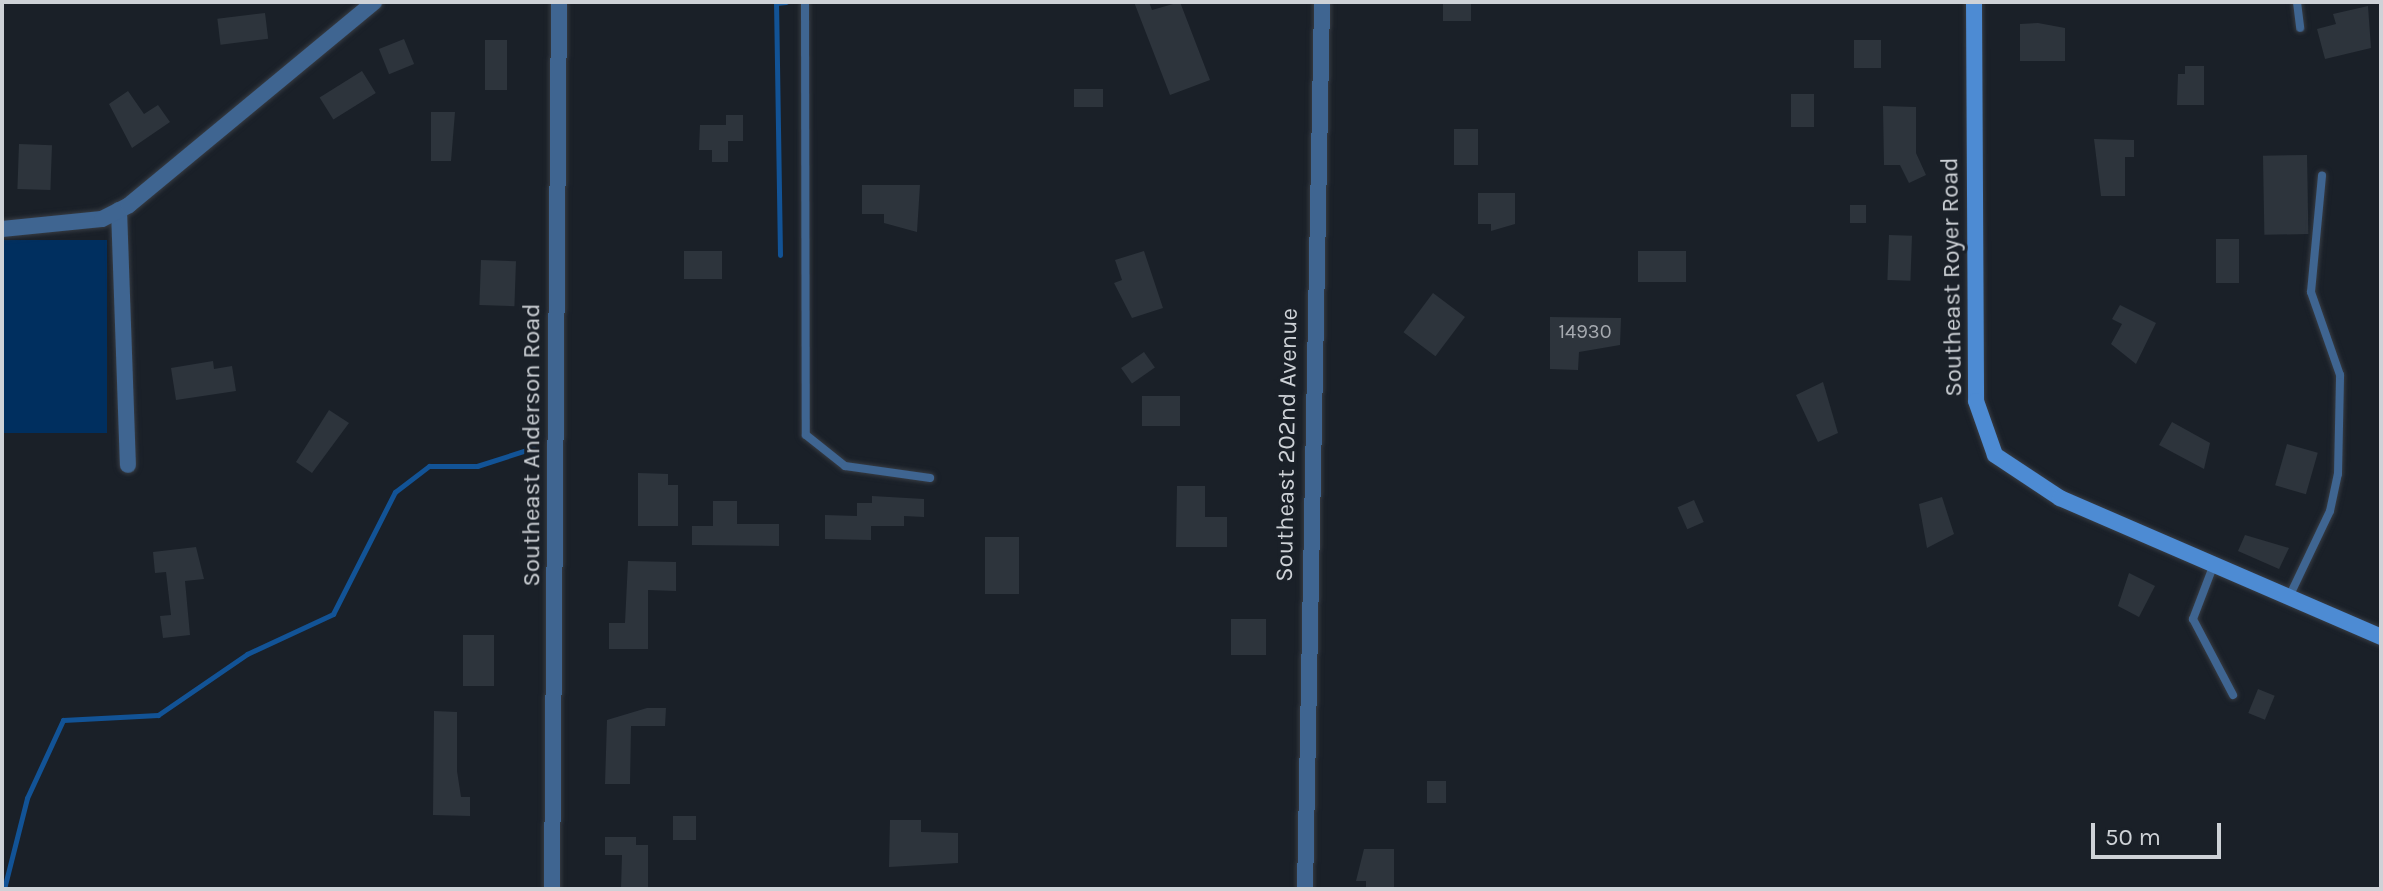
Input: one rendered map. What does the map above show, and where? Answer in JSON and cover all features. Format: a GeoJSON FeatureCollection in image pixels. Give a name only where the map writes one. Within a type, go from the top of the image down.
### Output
{"type":"FeatureCollection","features":[{"type":"Feature","properties":{"kind":"street"},"geometry":{"type":"LineString","coordinates":[[2,229],[59,227],[119,210],[374,2]]}},
{"type":"Feature","properties":{"kind":"street","name":"Southeast Anderson Road"},"geometry":{"type":"LineString","coordinates":[[552,889],[559,2]]}},
{"type":"Feature","properties":{"kind":"street","name":"Southeast 202nd Avenue"},"geometry":{"type":"LineString","coordinates":[[1305,889],[1322,2]]}},
{"type":"Feature","properties":{"kind":"street","name":"Southeast Royer Road"},"geometry":{"type":"LineString","coordinates":[[1974,2],[1976,401],[1986,439],[2022,479],[2381,637]]}},
{"type":"Feature","properties":{"kind":"street"},"geometry":{"type":"LineString","coordinates":[[119,210],[128,465]]}},
{"type":"Feature","properties":{"kind":"lane"},"geometry":{"type":"LineString","coordinates":[[805,2],[806,435],[845,466],[930,478]]}},
{"type":"Feature","properties":{"kind":"lane"},"geometry":{"type":"LineString","coordinates":[[2297,2],[2300,28]]}},
{"type":"Feature","properties":{"kind":"lane"},"geometry":{"type":"LineString","coordinates":[[2289,597],[2330,511],[2338,474],[2340,375],[2311,292],[2322,176]]}},
{"type":"Feature","properties":{"kind":"lane"},"geometry":{"type":"LineString","coordinates":[[2214,564],[2193,619],[2233,695]]}},
{"type":"Feature","properties":{"kind":"shaded area"},"geometry":{"type":"Polygon","coordinates":[[[2,240],[107,240],[107,433],[2,433],[2,240]]]}},
{"type":"Feature","properties":{"kind":"building"},"geometry":{"type":"Polygon","coordinates":[[[1134,2],[1149,2],[1152,10],[1180,2],[1210,80],[1170,95],[1134,2]]]}},
{"type":"Feature","properties":{"kind":"building"},"geometry":{"type":"Polygon","coordinates":[[[1443,2],[1471,2],[1471,21],[1443,21],[1443,2]]]}},
{"type":"Feature","properties":{"kind":"building"},"geometry":{"type":"Polygon","coordinates":[[[2368,6],[2371,48],[2325,59],[2317,29],[2336,24],[2333,14],[2368,6]]]}},
{"type":"Feature","properties":{"kind":"building"},"geometry":{"type":"Polygon","coordinates":[[[265,13],[268,39],[221,45],[217,19],[265,13]]]}},
{"type":"Feature","properties":{"kind":"building"},"geometry":{"type":"Polygon","coordinates":[[[2038,23],[2065,28],[2065,61],[2020,61],[2020,24],[2038,23]]]}},
{"type":"Feature","properties":{"kind":"building"},"geometry":{"type":"Polygon","coordinates":[[[404,39],[414,64],[389,74],[379,49],[404,39]]]}},
{"type":"Feature","properties":{"kind":"building"},"geometry":{"type":"Polygon","coordinates":[[[485,40],[507,40],[507,90],[485,90],[485,40]]]}},
{"type":"Feature","properties":{"kind":"building"},"geometry":{"type":"Polygon","coordinates":[[[1854,40],[1881,40],[1881,68],[1854,68],[1854,40]]]}},
{"type":"Feature","properties":{"kind":"building"},"geometry":{"type":"Polygon","coordinates":[[[2185,66],[2204,66],[2204,105],[2177,105],[2178,74],[2185,74],[2185,66]]]}},
{"type":"Feature","properties":{"kind":"building"},"geometry":{"type":"Polygon","coordinates":[[[362,71],[376,93],[333,120],[320,97],[362,71]]]}},
{"type":"Feature","properties":{"kind":"building"},"geometry":{"type":"Polygon","coordinates":[[[1074,89],[1103,89],[1103,107],[1074,107],[1074,89]]]}},
{"type":"Feature","properties":{"kind":"building"},"geometry":{"type":"Polygon","coordinates":[[[128,91],[144,114],[158,105],[170,122],[132,148],[109,104],[128,91]]]}},
{"type":"Feature","properties":{"kind":"building"},"geometry":{"type":"Polygon","coordinates":[[[1791,94],[1814,94],[1814,127],[1791,127],[1791,94]]]}},
{"type":"Feature","properties":{"kind":"building"},"geometry":{"type":"Polygon","coordinates":[[[1883,106],[1916,107],[1916,153],[1926,175],[1909,183],[1900,165],[1884,165],[1883,106]]]}},
{"type":"Feature","properties":{"kind":"building"},"geometry":{"type":"Polygon","coordinates":[[[431,112],[455,112],[451,161],[431,161],[431,112]]]}},
{"type":"Feature","properties":{"kind":"building"},"geometry":{"type":"Polygon","coordinates":[[[726,115],[743,115],[743,141],[728,141],[728,162],[712,162],[712,150],[699,150],[700,125],[726,125],[726,115]]]}},
{"type":"Feature","properties":{"kind":"building"},"geometry":{"type":"Polygon","coordinates":[[[1454,129],[1478,129],[1478,165],[1454,165],[1454,129]]]}},
{"type":"Feature","properties":{"kind":"building"},"geometry":{"type":"Polygon","coordinates":[[[2094,139],[2134,140],[2134,157],[2125,157],[2125,196],[2101,196],[2094,139]]]}},
{"type":"Feature","properties":{"kind":"building"},"geometry":{"type":"Polygon","coordinates":[[[19,144],[52,145],[50,190],[17,189],[19,144]]]}},
{"type":"Feature","properties":{"kind":"building"},"geometry":{"type":"Polygon","coordinates":[[[2307,155],[2308,234],[2264,235],[2263,156],[2307,155]]]}},
{"type":"Feature","properties":{"kind":"building"},"geometry":{"type":"Polygon","coordinates":[[[862,185],[920,185],[917,232],[884,223],[884,214],[862,214],[862,185]]]}},
{"type":"Feature","properties":{"kind":"building"},"geometry":{"type":"Polygon","coordinates":[[[1478,193],[1515,193],[1515,224],[1491,231],[1491,224],[1478,224],[1478,193]]]}},
{"type":"Feature","properties":{"kind":"building"},"geometry":{"type":"Polygon","coordinates":[[[1850,205],[1866,205],[1866,223],[1850,223],[1850,205]]]}},
{"type":"Feature","properties":{"kind":"building"},"geometry":{"type":"Polygon","coordinates":[[[1889,235],[1912,236],[1910,281],[1887,280],[1889,235]]]}},
{"type":"Feature","properties":{"kind":"building"},"geometry":{"type":"Polygon","coordinates":[[[2216,239],[2239,239],[2239,283],[2216,283],[2216,239]]]}},
{"type":"Feature","properties":{"kind":"building"},"geometry":{"type":"Polygon","coordinates":[[[684,251],[722,251],[722,279],[684,279],[684,251]]]}},
{"type":"Feature","properties":{"kind":"building"},"geometry":{"type":"Polygon","coordinates":[[[1144,251],[1163,308],[1132,318],[1114,283],[1122,280],[1115,260],[1144,251]]]}},
{"type":"Feature","properties":{"kind":"building"},"geometry":{"type":"Polygon","coordinates":[[[1638,251],[1686,251],[1686,282],[1638,282],[1638,251]]]}},
{"type":"Feature","properties":{"kind":"building"},"geometry":{"type":"Polygon","coordinates":[[[481,260],[516,261],[514,306],[479,305],[481,260]]]}},
{"type":"Feature","properties":{"kind":"building"},"geometry":{"type":"Polygon","coordinates":[[[1433,293],[1465,317],[1435,356],[1404,332],[1433,293]]]}},
{"type":"Feature","properties":{"kind":"building"},"geometry":{"type":"Polygon","coordinates":[[[2120,305],[2156,323],[2136,364],[2111,344],[2122,324],[2112,319],[2120,305]]]}},
{"type":"Feature","properties":{"kind":"building"},"geometry":{"type":"Polygon","coordinates":[[[1550,317],[1621,318],[1620,345],[1579,352],[1578,370],[1550,369],[1550,317]]]}},
{"type":"Feature","properties":{"kind":"building"},"geometry":{"type":"Polygon","coordinates":[[[1144,352],[1155,368],[1132,384],[1121,368],[1144,352]]]}},
{"type":"Feature","properties":{"kind":"building"},"geometry":{"type":"Polygon","coordinates":[[[213,361],[214,369],[232,366],[236,391],[176,400],[171,368],[213,361]]]}},
{"type":"Feature","properties":{"kind":"building"},"geometry":{"type":"Polygon","coordinates":[[[1823,382],[1838,433],[1818,442],[1796,395],[1823,382]]]}},
{"type":"Feature","properties":{"kind":"building"},"geometry":{"type":"Polygon","coordinates":[[[1142,396],[1180,396],[1180,426],[1142,426],[1142,396]]]}},
{"type":"Feature","properties":{"kind":"building"},"geometry":{"type":"Polygon","coordinates":[[[329,410],[349,423],[312,473],[296,462],[329,410]]]}},
{"type":"Feature","properties":{"kind":"building"},"geometry":{"type":"Polygon","coordinates":[[[2172,422],[2210,443],[2204,469],[2159,445],[2172,422]]]}},
{"type":"Feature","properties":{"kind":"building"},"geometry":{"type":"Polygon","coordinates":[[[2287,444],[2318,453],[2306,494],[2275,485],[2287,444]]]}},
{"type":"Feature","properties":{"kind":"building"},"geometry":{"type":"Polygon","coordinates":[[[638,473],[668,474],[668,485],[678,485],[678,526],[638,526],[638,473]]]}},
{"type":"Feature","properties":{"kind":"building"},"geometry":{"type":"Polygon","coordinates":[[[1177,486],[1205,486],[1205,517],[1227,517],[1227,547],[1176,547],[1177,486]]]}},
{"type":"Feature","properties":{"kind":"building"},"geometry":{"type":"Polygon","coordinates":[[[872,496],[924,499],[924,517],[904,516],[904,526],[871,526],[871,540],[825,539],[825,515],[857,516],[857,503],[872,503],[872,496]]]}},
{"type":"Feature","properties":{"kind":"building"},"geometry":{"type":"Polygon","coordinates":[[[1942,497],[1954,534],[1927,548],[1919,504],[1942,497]]]}},
{"type":"Feature","properties":{"kind":"building"},"geometry":{"type":"Polygon","coordinates":[[[1694,500],[1704,522],[1687,529],[1678,507],[1694,500]]]}},
{"type":"Feature","properties":{"kind":"building"},"geometry":{"type":"Polygon","coordinates":[[[713,501],[737,501],[737,524],[779,524],[779,546],[692,545],[692,526],[713,526],[713,501]]]}},
{"type":"Feature","properties":{"kind":"building"},"geometry":{"type":"Polygon","coordinates":[[[2245,535],[2289,548],[2279,569],[2238,551],[2245,535]]]}},
{"type":"Feature","properties":{"kind":"building"},"geometry":{"type":"Polygon","coordinates":[[[985,537],[1019,537],[1019,594],[985,594],[985,537]]]}},
{"type":"Feature","properties":{"kind":"building"},"geometry":{"type":"Polygon","coordinates":[[[196,547],[204,579],[185,581],[190,635],[163,638],[160,616],[171,615],[166,572],[155,573],[153,552],[196,547]]]}},
{"type":"Feature","properties":{"kind":"building"},"geometry":{"type":"Polygon","coordinates":[[[628,561],[676,562],[676,591],[648,590],[648,649],[609,649],[609,623],[625,623],[628,561]]]}},
{"type":"Feature","properties":{"kind":"building"},"geometry":{"type":"Polygon","coordinates":[[[2129,573],[2155,586],[2139,617],[2118,606],[2129,573]]]}},
{"type":"Feature","properties":{"kind":"building"},"geometry":{"type":"Polygon","coordinates":[[[1231,619],[1266,619],[1266,655],[1231,655],[1231,619]]]}},
{"type":"Feature","properties":{"kind":"building"},"geometry":{"type":"Polygon","coordinates":[[[463,635],[494,635],[494,686],[463,686],[463,635]]]}},
{"type":"Feature","properties":{"kind":"building"},"geometry":{"type":"Polygon","coordinates":[[[2258,689],[2275,696],[2265,720],[2248,713],[2258,689]]]}},
{"type":"Feature","properties":{"kind":"building"},"geometry":{"type":"Polygon","coordinates":[[[647,708],[666,708],[665,726],[631,726],[630,784],[605,784],[607,720],[647,708]]]}},
{"type":"Feature","properties":{"kind":"building"},"geometry":{"type":"Polygon","coordinates":[[[434,711],[457,712],[457,771],[461,797],[470,797],[470,816],[433,815],[434,711]]]}},
{"type":"Feature","properties":{"kind":"building"},"geometry":{"type":"Polygon","coordinates":[[[1427,781],[1446,781],[1446,803],[1427,803],[1427,781]]]}},
{"type":"Feature","properties":{"kind":"building"},"geometry":{"type":"Polygon","coordinates":[[[673,816],[696,816],[696,840],[673,840],[673,816]]]}},
{"type":"Feature","properties":{"kind":"building"},"geometry":{"type":"Polygon","coordinates":[[[890,820],[921,820],[921,832],[958,833],[958,863],[889,867],[890,820]]]}},
{"type":"Feature","properties":{"kind":"building"},"geometry":{"type":"Polygon","coordinates":[[[605,837],[636,837],[636,845],[648,845],[648,889],[621,889],[622,855],[605,855],[605,837]]]}},
{"type":"Feature","properties":{"kind":"building"},"geometry":{"type":"Polygon","coordinates":[[[1364,849],[1394,849],[1394,889],[1366,889],[1366,881],[1356,881],[1364,849]]]}},
{"type":"Feature","properties":{"kind":"waterway"},"geometry":{"type":"LineString","coordinates":[[780,255],[776,3],[786,2]]}},
{"type":"Feature","properties":{"kind":"waterway"},"geometry":{"type":"LineString","coordinates":[[4,889],[27,798],[63,720],[158,715],[247,654],[333,614],[395,492],[429,466],[477,466],[533,448]]}}]}
